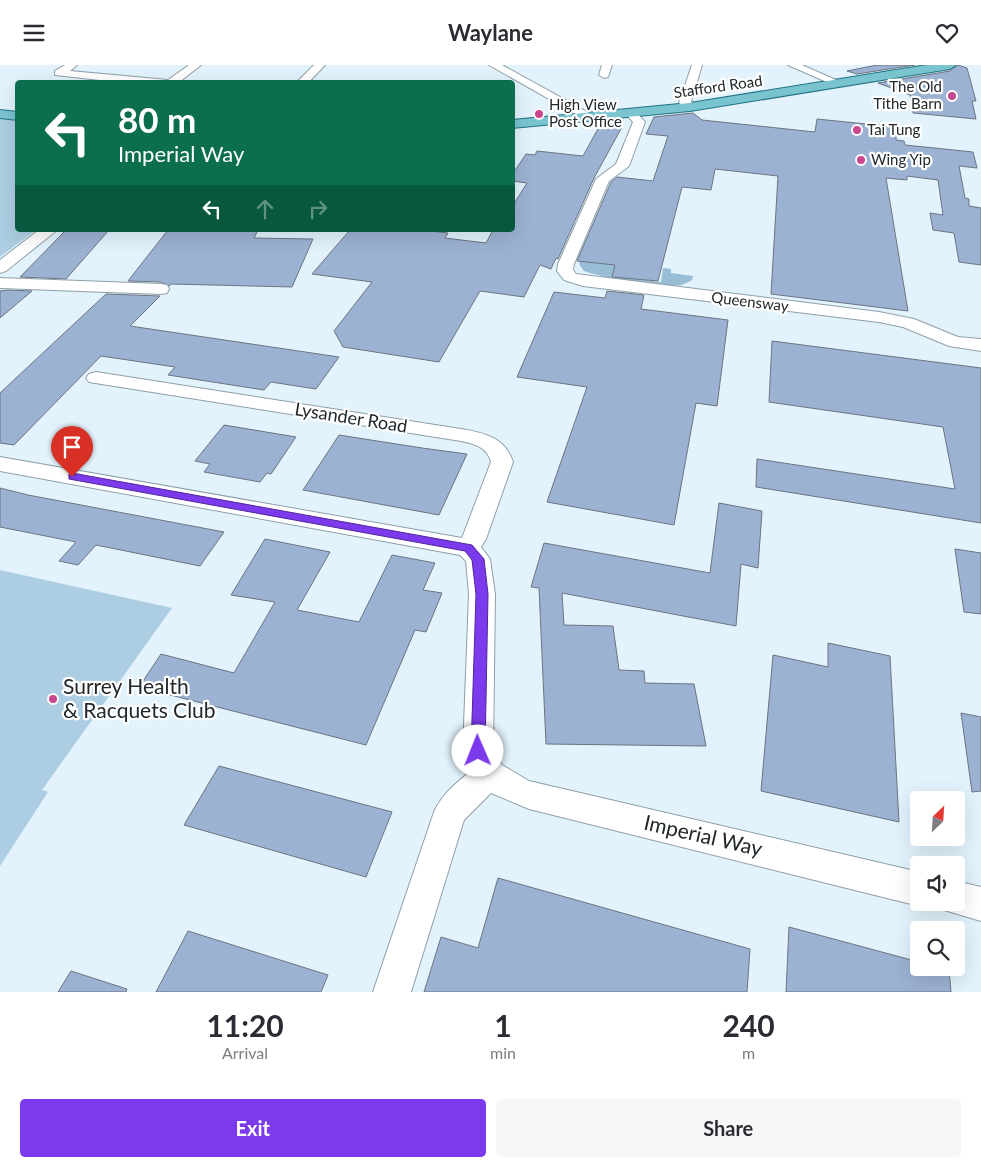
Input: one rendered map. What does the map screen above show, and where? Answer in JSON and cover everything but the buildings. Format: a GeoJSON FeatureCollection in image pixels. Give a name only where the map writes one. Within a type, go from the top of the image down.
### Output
{"type":"FeatureCollection","features":[{"type":"Feature","properties":{"kind":"main road","name":"Stafford Road"},"geometry":{"type":"LineString","coordinates":[[515,124],[592,118],[690,107],[950,65]]}},
{"type":"Feature","properties":{"kind":"main road"},"geometry":{"type":"LineString","coordinates":[[0,114],[15,116]]}},
{"type":"Feature","properties":{"kind":"street"},"geometry":{"type":"LineString","coordinates":[[72,65],[59,73],[136,80]]}},
{"type":"Feature","properties":{"kind":"street"},"geometry":{"type":"LineString","coordinates":[[174,80],[196,65]]}},
{"type":"Feature","properties":{"kind":"street"},"geometry":{"type":"LineString","coordinates":[[304,80],[320,65]]}},
{"type":"Feature","properties":{"kind":"street"},"geometry":{"type":"LineString","coordinates":[[494,65],[506,77],[522,80],[592,118]]}},
{"type":"Feature","properties":{"kind":"street"},"geometry":{"type":"LineString","coordinates":[[506,77],[515,70],[517,65]]}},
{"type":"Feature","properties":{"kind":"street"},"geometry":{"type":"LineString","coordinates":[[690,107],[685,103],[697,65]]}},
{"type":"Feature","properties":{"kind":"street"},"geometry":{"type":"LineString","coordinates":[[793,65],[840,84]]}},
{"type":"Feature","properties":{"kind":"street","name":"Queensway"},"geometry":{"type":"LineString","coordinates":[[632,114],[638,119],[638,125],[622,166],[603,179],[566,264],[567,274],[583,281],[879,317],[908,323],[956,342],[981,345]]}},
{"type":"Feature","properties":{"kind":"street"},"geometry":{"type":"LineString","coordinates":[[0,268],[46,232]]}},
{"type":"Feature","properties":{"kind":"street"},"geometry":{"type":"LineString","coordinates":[[0,283],[161,289]]}},
{"type":"Feature","properties":{"kind":"street","name":"Queensway"},"geometry":{"type":"LineString","coordinates":[[932,334],[981,337]]}},
{"type":"Feature","properties":{"kind":"street","name":"Lysander Road"},"geometry":{"type":"LineString","coordinates":[[96,378],[461,435],[491,443],[500,451],[502,461],[474,539],[468,548]]}},
{"type":"Feature","properties":{"kind":"street"},"geometry":{"type":"LineString","coordinates":[[0,464],[468,548],[478,559],[482,594],[477,743],[479,757],[490,775],[466,794],[450,812],[392,992]]}},
{"type":"Feature","properties":{"kind":"street","name":"Imperial Way"},"geometry":{"type":"LineString","coordinates":[[490,775],[504,785],[529,795],[910,887]]}},
{"type":"Feature","properties":{"kind":"street"},"geometry":{"type":"LineString","coordinates":[[965,901],[981,905]]}},
{"type":"Feature","properties":{"kind":"shaded area"},"geometry":{"type":"Polygon","coordinates":[[[0,118],[15,120],[15,232],[33,232],[0,257],[0,118]]]}},
{"type":"Feature","properties":{"kind":"shaded area"},"geometry":{"type":"Polygon","coordinates":[[[603,204],[584,261],[615,265],[612,276],[661,282],[663,268],[671,269],[671,273],[693,276],[692,280],[681,285],[672,286],[647,284],[584,271],[579,264],[603,204]]]}},
{"type":"Feature","properties":{"kind":"shaded area","name":"Surrey Health & Racquets Club"},"geometry":{"type":"Polygon","coordinates":[[[0,570],[172,608],[42,790],[48,792],[0,866],[0,570]]]}},
{"type":"Feature","properties":{"kind":"place","name":"The Old Tithe Barn"},"geometry":{"type":"Point","coordinates":[952,96]}},
{"type":"Feature","properties":{"kind":"place","name":"High View Post Office"},"geometry":{"type":"Point","coordinates":[539,114]}},
{"type":"Feature","properties":{"kind":"place","name":"Tai Tung"},"geometry":{"type":"Point","coordinates":[857,130]}},
{"type":"Feature","properties":{"kind":"place","name":"Wing Yip"},"geometry":{"type":"Point","coordinates":[861,160]}},
{"type":"Feature","properties":{"kind":"place","name":"Surrey Health & Racquets Club"},"geometry":{"type":"Point","coordinates":[53,699]}},
{"type":"Feature","properties":{"kind":"route"},"geometry":{"type":"LineString","coordinates":[[72,477],[468,548],[478,559],[482,594],[478,751]]}}]}
